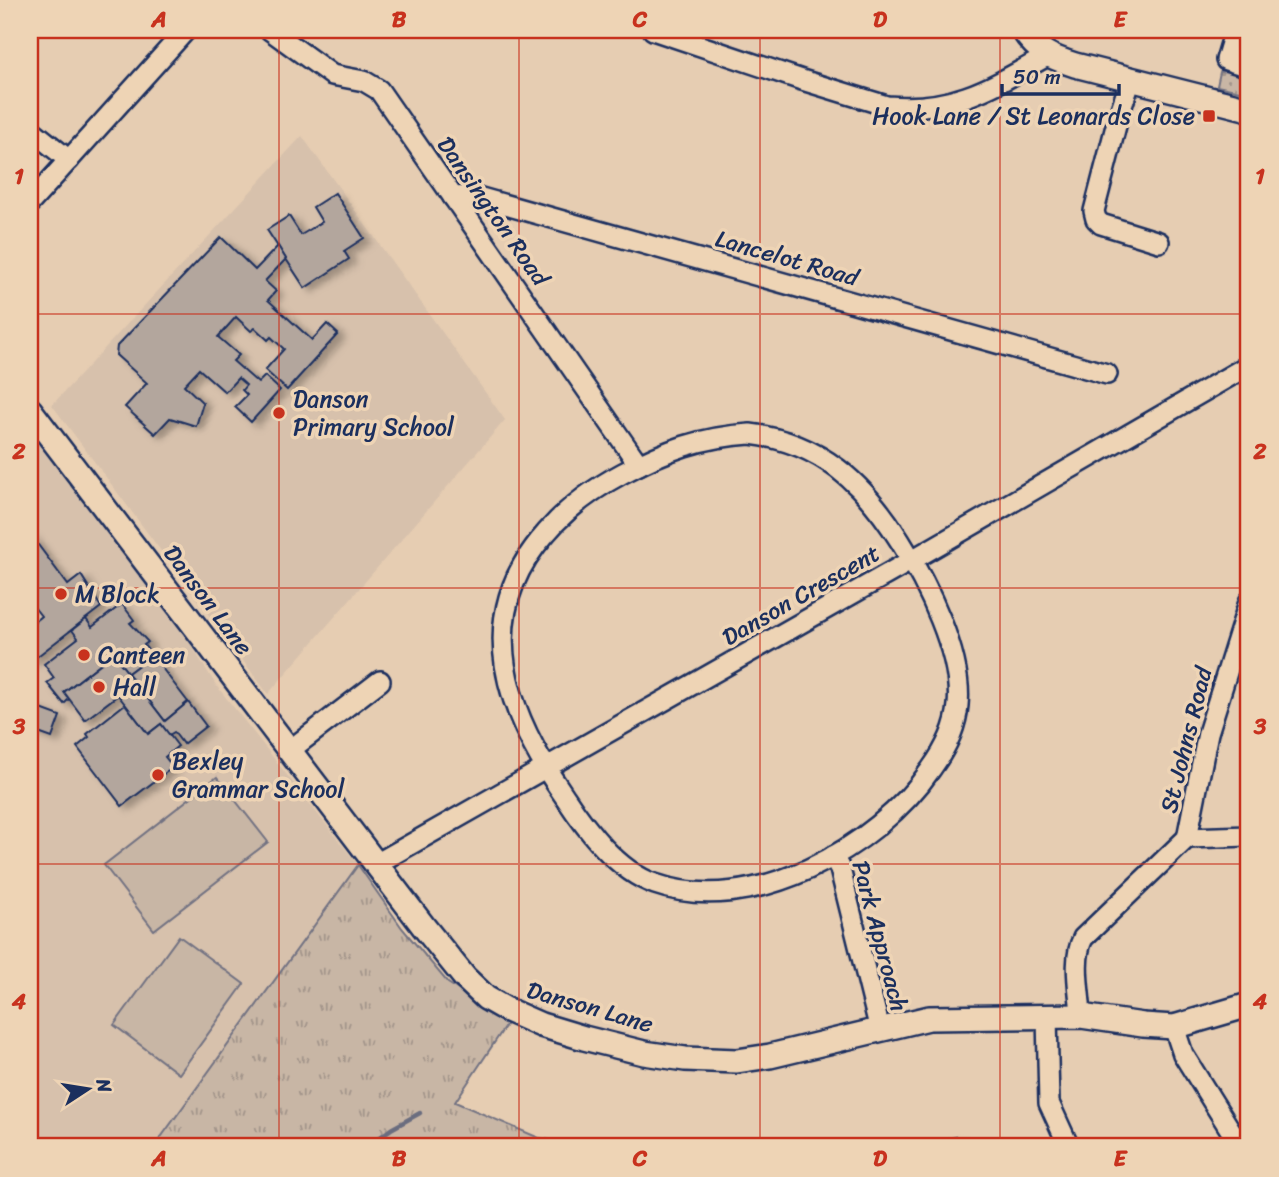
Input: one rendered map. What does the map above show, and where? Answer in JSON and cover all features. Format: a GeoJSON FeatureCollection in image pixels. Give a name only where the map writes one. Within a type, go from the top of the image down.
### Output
{"type":"FeatureCollection","features":[{"type":"Feature","properties":{"kind":"street"},"geometry":{"type":"LineString","coordinates":[[30,203],[186,30]]}},
{"type":"Feature","properties":{"kind":"street","name":"Dansington Road"},"geometry":{"type":"LineString","coordinates":[[270,30],[332,75],[364,81],[379,90],[639,465]]}},
{"type":"Feature","properties":{"kind":"street"},"geometry":{"type":"LineString","coordinates":[[653,30],[802,80],[898,107],[942,104],[984,92],[1047,55]]}},
{"type":"Feature","properties":{"kind":"street"},"geometry":{"type":"LineString","coordinates":[[1023,30],[1031,42],[1047,55],[1249,109]]}},
{"type":"Feature","properties":{"kind":"street"},"geometry":{"type":"LineString","coordinates":[[1235,30],[1226,60],[1249,67]]}},
{"type":"Feature","properties":{"kind":"street"},"geometry":{"type":"LineString","coordinates":[[1131,79],[1094,211],[1101,224],[1159,242]]}},
{"type":"Feature","properties":{"kind":"street"},"geometry":{"type":"LineString","coordinates":[[30,129],[69,160]]}},
{"type":"Feature","properties":{"kind":"street","name":"Lancelot Road"},"geometry":{"type":"LineString","coordinates":[[453,197],[474,196],[1107,374]]}},
{"type":"Feature","properties":{"kind":"street","name":"Danson Crescent"},"geometry":{"type":"LineString","coordinates":[[376,864],[1249,365]]}},
{"type":"Feature","properties":{"kind":"street","name":"Danson Lane"},"geometry":{"type":"LineString","coordinates":[[30,410],[465,978],[486,998],[541,1025],[644,1053],[705,1061],[737,1061],[770,1056],[917,1020],[950,1016],[1081,1016],[1143,1026],[1174,1027],[1249,1005]]}},
{"type":"Feature","properties":{"kind":"street"},"geometry":{"type":"LineString","coordinates":[[750,434],[775,437],[823,458],[848,476],[870,499],[912,560],[927,589],[953,661],[958,695],[956,722],[943,752],[909,799],[864,838],[794,875],[743,889],[697,893],[650,883],[627,868],[605,848],[574,810],[545,768],[513,701],[505,665],[503,624],[509,592],[519,568],[535,545],[580,499],[639,465],[699,440],[750,434]]}},
{"type":"Feature","properties":{"kind":"street","name":"St Johns Road"},"geometry":{"type":"LineString","coordinates":[[1081,1016],[1078,957],[1083,938],[1187,838],[1208,733],[1249,602]]}},
{"type":"Feature","properties":{"kind":"street"},"geometry":{"type":"LineString","coordinates":[[289,750],[380,681]]}},
{"type":"Feature","properties":{"kind":"street"},"geometry":{"type":"LineString","coordinates":[[1187,838],[1249,836]]}},
{"type":"Feature","properties":{"kind":"street","name":"Park Approach"},"geometry":{"type":"LineString","coordinates":[[833,856],[840,869],[880,1030]]}},
{"type":"Feature","properties":{"kind":"street"},"geometry":{"type":"LineString","coordinates":[[1047,1016],[1049,1103],[1069,1147]]}},
{"type":"Feature","properties":{"kind":"street"},"geometry":{"type":"LineString","coordinates":[[1174,1027],[1184,1054],[1241,1147]]}},
{"type":"Feature","properties":{"kind":"shaded area","name":"Danson Primary School"},"geometry":{"type":"Polygon","coordinates":[[[302,136],[505,420],[268,694],[52,405],[302,136]]]}},
{"type":"Feature","properties":{"kind":"shaded area","name":"Bexley Grammar School"},"geometry":{"type":"Polygon","coordinates":[[[38,439],[122,549],[189,642],[216,685],[358,865],[154,1147],[30,1147],[30,449],[38,439]]]}},
{"type":"Feature","properties":{"kind":"green space"},"geometry":{"type":"Polygon","coordinates":[[[1237,69],[1249,75],[1249,93],[1217,86],[1220,72],[1237,69]]]}},
{"type":"Feature","properties":{"kind":"green space"},"geometry":{"type":"Polygon","coordinates":[[[217,777],[268,842],[154,930],[104,865],[217,777]]]}},
{"type":"Feature","properties":{"kind":"green space"},"geometry":{"type":"Polygon","coordinates":[[[358,865],[402,928],[448,983],[508,1022],[455,1102],[539,1138],[584,1147],[154,1147],[358,865]]]}},
{"type":"Feature","properties":{"kind":"green space"},"geometry":{"type":"Polygon","coordinates":[[[179,936],[244,984],[179,1074],[114,1025],[179,936]]]}},
{"type":"Feature","properties":{"kind":"building"},"geometry":{"type":"Polygon","coordinates":[[[335,193],[364,238],[344,251],[349,259],[305,288],[267,230],[289,216],[301,235],[322,222],[313,207],[335,193]]]}},
{"type":"Feature","properties":{"kind":"building"},"geometry":{"type":"Polygon","coordinates":[[[221,237],[255,270],[278,246],[286,259],[265,281],[276,291],[268,300],[312,340],[327,324],[338,334],[287,390],[265,370],[284,349],[255,328],[251,331],[236,317],[218,337],[239,355],[233,361],[258,383],[265,376],[280,390],[251,422],[235,407],[247,395],[242,390],[246,385],[238,378],[225,392],[199,369],[184,385],[203,403],[196,426],[170,418],[155,434],[125,407],[147,383],[116,355],[117,346],[221,237]]]}},
{"type":"Feature","properties":{"kind":"building","name":"M Block"},"geometry":{"type":"Polygon","coordinates":[[[30,534],[68,585],[81,575],[101,607],[30,662],[30,625],[41,616],[30,602],[30,534]]]}},
{"type":"Feature","properties":{"kind":"building","name":"Canteen"},"geometry":{"type":"Polygon","coordinates":[[[122,604],[134,620],[130,623],[148,642],[144,645],[152,655],[128,673],[113,654],[64,692],[69,699],[64,704],[47,683],[54,678],[44,664],[78,638],[72,630],[86,619],[92,627],[122,604]]]}},
{"type":"Feature","properties":{"kind":"building","name":"Hall"},"geometry":{"type":"Polygon","coordinates":[[[113,654],[135,682],[85,720],[64,692],[113,654]]]}},
{"type":"Feature","properties":{"kind":"building"},"geometry":{"type":"Polygon","coordinates":[[[152,655],[188,702],[165,721],[128,673],[152,655]]]}},
{"type":"Feature","properties":{"kind":"building"},"geometry":{"type":"Polygon","coordinates":[[[135,682],[165,721],[188,702],[206,726],[183,744],[174,732],[169,735],[161,724],[148,734],[118,695],[135,682]]]}},
{"type":"Feature","properties":{"kind":"building"},"geometry":{"type":"Polygon","coordinates":[[[125,704],[148,734],[161,724],[178,746],[165,757],[173,767],[122,806],[77,747],[89,737],[87,734],[125,704]]]}},
{"type":"Feature","properties":{"kind":"building"},"geometry":{"type":"Polygon","coordinates":[[[30,705],[60,716],[52,738],[30,730],[30,705]]]}},
{"type":"Feature","properties":{"kind":"building"},"geometry":{"type":"Polygon","coordinates":[[[956,1137],[959,1147],[917,1147],[956,1137]]]}},
{"type":"Feature","properties":{"kind":"waterway"},"geometry":{"type":"LineString","coordinates":[[367,1147],[391,1129],[420,1113]]}},
{"type":"Feature","properties":{"kind":"place","name":"Hook Lane / St Leonards Close"},"geometry":{"type":"Point","coordinates":[1209,116]}},
{"type":"Feature","properties":{"kind":"place","name":"Danson Primary School"},"geometry":{"type":"Point","coordinates":[279,413]}},
{"type":"Feature","properties":{"kind":"place","name":"M Block"},"geometry":{"type":"Point","coordinates":[61,594]}},
{"type":"Feature","properties":{"kind":"place","name":"Canteen"},"geometry":{"type":"Point","coordinates":[84,655]}},
{"type":"Feature","properties":{"kind":"place","name":"Hall"},"geometry":{"type":"Point","coordinates":[99,687]}},
{"type":"Feature","properties":{"kind":"place","name":"Bexley Grammar School"},"geometry":{"type":"Point","coordinates":[158,775]}}]}
